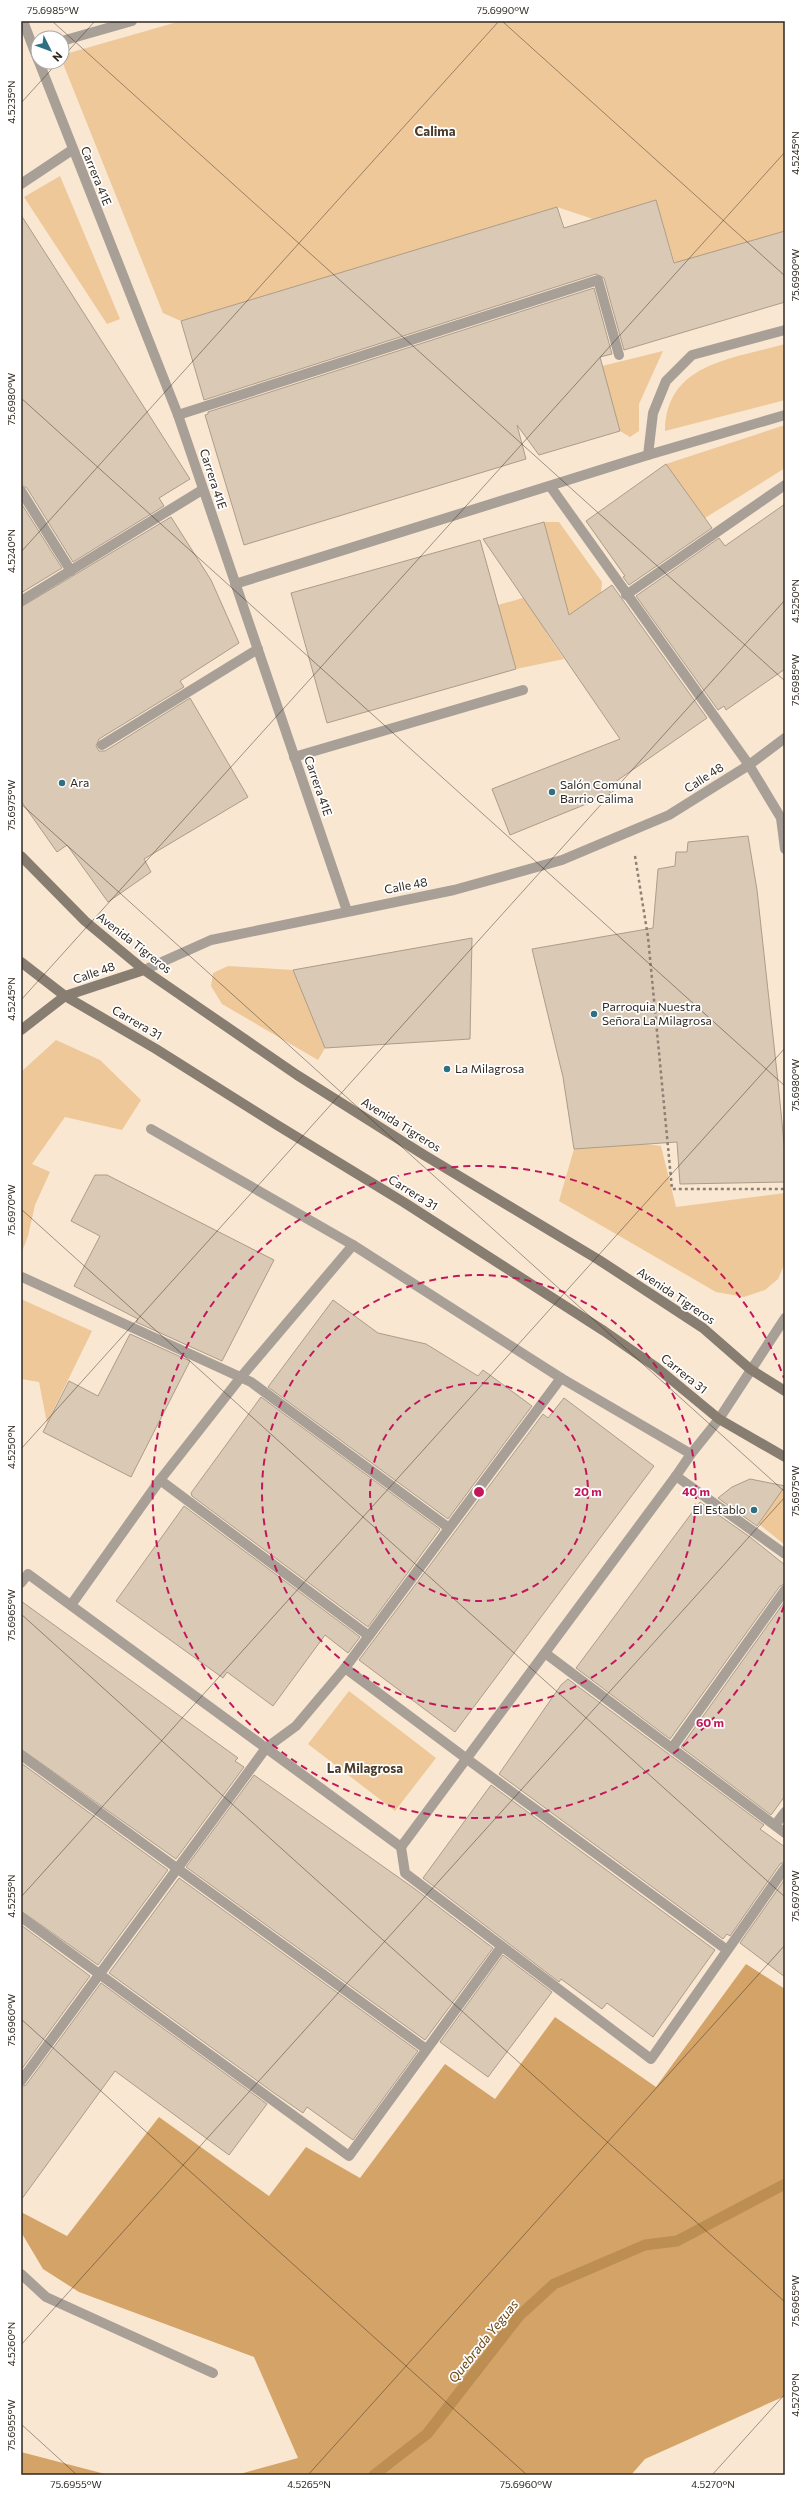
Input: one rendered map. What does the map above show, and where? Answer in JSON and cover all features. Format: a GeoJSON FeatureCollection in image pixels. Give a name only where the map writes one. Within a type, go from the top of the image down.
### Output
{"type":"FeatureCollection","features":[{"type":"Feature","properties":{"kind":"main road","name":"Avenida Tigreros"},"geometry":{"type":"LineString","coordinates":[[21,856],[85,921],[144,970],[297,1075],[424,1155],[599,1260],[703,1328],[750,1369],[785,1391]]}},
{"type":"Feature","properties":{"kind":"main road","name":"Carrera 31"},"geometry":{"type":"LineString","coordinates":[[21,962],[65,996],[156,1049],[276,1125],[411,1207],[649,1362],[719,1419],[785,1457]]}},
{"type":"Feature","properties":{"kind":"main road","name":"Calle 48"},"geometry":{"type":"LineString","coordinates":[[21,1030],[65,996],[144,970]]}},
{"type":"Feature","properties":{"kind":"street","name":"Carrera 41E"},"geometry":{"type":"LineString","coordinates":[[23,21],[30,36]]}},
{"type":"Feature","properties":{"kind":"street"},"geometry":{"type":"LineString","coordinates":[[70,39],[132,21]]}},
{"type":"Feature","properties":{"kind":"street","name":"Carrera 41E"},"geometry":{"type":"LineString","coordinates":[[41,70],[178,415],[202,490],[347,911]]}},
{"type":"Feature","properties":{"kind":"street"},"geometry":{"type":"LineString","coordinates":[[21,184],[72,150]]}},
{"type":"Feature","properties":{"kind":"street"},"geometry":{"type":"LineString","coordinates":[[178,415],[598,280],[619,355]]}},
{"type":"Feature","properties":{"kind":"street"},"geometry":{"type":"LineString","coordinates":[[648,455],[653,413],[666,381],[692,355],[785,330]]}},
{"type":"Feature","properties":{"kind":"street"},"geometry":{"type":"LineString","coordinates":[[235,584],[648,455],[785,415]]}},
{"type":"Feature","properties":{"kind":"street"},"geometry":{"type":"LineString","coordinates":[[626,595],[785,484]]}},
{"type":"Feature","properties":{"kind":"street"},"geometry":{"type":"LineString","coordinates":[[550,486],[626,595],[749,765],[781,818],[785,848]]}},
{"type":"Feature","properties":{"kind":"street"},"geometry":{"type":"LineString","coordinates":[[21,601],[202,490]]}},
{"type":"Feature","properties":{"kind":"street"},"geometry":{"type":"LineString","coordinates":[[21,491],[71,571]]}},
{"type":"Feature","properties":{"kind":"street"},"geometry":{"type":"LineString","coordinates":[[102,745],[258,649]]}},
{"type":"Feature","properties":{"kind":"street"},"geometry":{"type":"LineString","coordinates":[[294,757],[523,690]]}},
{"type":"Feature","properties":{"kind":"street","name":"Calle 48"},"geometry":{"type":"LineString","coordinates":[[144,970],[211,940],[454,890],[562,860],[632,832],[669,815],[749,765],[785,738]]}},
{"type":"Feature","properties":{"kind":"street"},"geometry":{"type":"LineString","coordinates":[[151,1129],[353,1245],[561,1378],[691,1454]]}},
{"type":"Feature","properties":{"kind":"street"},"geometry":{"type":"LineString","coordinates":[[71,1605],[160,1480],[241,1377],[353,1245]]}},
{"type":"Feature","properties":{"kind":"street"},"geometry":{"type":"LineString","coordinates":[[22,1277],[241,1377],[449,1528]]}},
{"type":"Feature","properties":{"kind":"street"},"geometry":{"type":"LineString","coordinates":[[401,1847],[691,1454],[719,1419],[750,1369],[785,1318]]}},
{"type":"Feature","properties":{"kind":"street"},"geometry":{"type":"LineString","coordinates":[[21,2082],[266,1748],[296,1726],[345,1668],[561,1378]]}},
{"type":"Feature","properties":{"kind":"street"},"geometry":{"type":"LineString","coordinates":[[676,1476],[785,1554]]}},
{"type":"Feature","properties":{"kind":"street"},"geometry":{"type":"LineString","coordinates":[[160,1480],[369,1636]]}},
{"type":"Feature","properties":{"kind":"street"},"geometry":{"type":"LineString","coordinates":[[21,1583],[28,1574],[401,1847],[406,1873],[651,2059],[785,1868]]}},
{"type":"Feature","properties":{"kind":"street"},"geometry":{"type":"LineString","coordinates":[[672,1748],[785,1590]]}},
{"type":"Feature","properties":{"kind":"street"},"geometry":{"type":"LineString","coordinates":[[545,1653],[785,1833]]}},
{"type":"Feature","properties":{"kind":"street"},"geometry":{"type":"LineString","coordinates":[[345,1668],[466,1759],[727,1950]]}},
{"type":"Feature","properties":{"kind":"street"},"geometry":{"type":"LineString","coordinates":[[21,1755],[426,2049]]}},
{"type":"Feature","properties":{"kind":"street"},"geometry":{"type":"LineString","coordinates":[[775,1825],[785,1812]]}},
{"type":"Feature","properties":{"kind":"street"},"geometry":{"type":"LineString","coordinates":[[21,1917],[349,2156],[502,1946]]}},
{"type":"Feature","properties":{"kind":"street"},"geometry":{"type":"LineString","coordinates":[[21,2274],[46,2297],[213,2373]]}},
{"type":"Feature","properties":{"kind":"path"},"geometry":{"type":"LineString","coordinates":[[632,832],[648,937],[672,1189],[785,1189]]}},
{"type":"Feature","properties":{"kind":"shaded area"},"geometry":{"type":"Polygon","coordinates":[[[181,21],[785,21],[785,231],[675,264],[656,200],[593,219],[557,207],[181,321],[163,313],[66,70],[70,70],[70,53],[181,21]]]}},
{"type":"Feature","properties":{"kind":"shaded area"},"geometry":{"type":"Polygon","coordinates":[[[60,176],[120,319],[107,324],[24,197],[60,176]]]}},
{"type":"Feature","properties":{"kind":"shaded area"},"geometry":{"type":"Polygon","coordinates":[[[785,344],[785,400],[665,431],[668,408],[677,391],[689,378],[724,360],[785,344]]]}},
{"type":"Feature","properties":{"kind":"shaded area"},"geometry":{"type":"Polygon","coordinates":[[[663,351],[639,404],[639,431],[630,437],[620,431],[602,366],[663,351]]]}},
{"type":"Feature","properties":{"kind":"shaded area"},"geometry":{"type":"Polygon","coordinates":[[[785,425],[785,468],[705,518],[666,464],[785,425]]]}},
{"type":"Feature","properties":{"kind":"shaded area"},"geometry":{"type":"Polygon","coordinates":[[[544,522],[559,522],[602,582],[601,593],[546,632],[564,659],[516,669],[498,605],[561,587],[544,522]]]}},
{"type":"Feature","properties":{"kind":"shaded area"},"geometry":{"type":"Polygon","coordinates":[[[228,966],[293,970],[325,1048],[318,1060],[222,1004],[211,986],[213,973],[228,966]]]}},
{"type":"Feature","properties":{"kind":"shaded area"},"geometry":{"type":"Polygon","coordinates":[[[56,1040],[100,1060],[141,1100],[122,1130],[65,1117],[32,1164],[50,1172],[35,1205],[28,1236],[21,1254],[21,1072],[56,1040]]]}},
{"type":"Feature","properties":{"kind":"shaded area"},"geometry":{"type":"Polygon","coordinates":[[[646,1144],[661,1146],[676,1207],[785,1193],[785,1263],[778,1279],[765,1290],[744,1297],[716,1292],[559,1201],[574,1149],[646,1144]]]}},
{"type":"Feature","properties":{"kind":"shaded area"},"geometry":{"type":"Polygon","coordinates":[[[21,1299],[92,1331],[47,1423],[39,1382],[21,1379],[21,1299]]]}},
{"type":"Feature","properties":{"kind":"shaded area"},"geometry":{"type":"Polygon","coordinates":[[[785,1486],[785,1545],[759,1524],[785,1486]]]}},
{"type":"Feature","properties":{"kind":"shaded area"},"geometry":{"type":"Polygon","coordinates":[[[349,1691],[436,1758],[395,1811],[308,1744],[349,1691]]]}},
{"type":"Feature","properties":{"kind":"shaded area"},"geometry":{"type":"Polygon","coordinates":[[[746,1964],[785,1989],[785,2396],[645,2459],[631,2475],[236,2475],[298,2458],[254,2357],[79,2292],[43,2269],[21,2232],[21,2212],[67,2236],[159,2117],[269,2196],[306,2147],[360,2178],[445,2064],[495,2099],[555,2017],[656,2087],[746,1964]]]}},
{"type":"Feature","properties":{"kind":"shaded area"},"geometry":{"type":"Polygon","coordinates":[[[21,2452],[109,2475],[21,2475],[21,2452]]]}},
{"type":"Feature","properties":{"kind":"building"},"geometry":{"type":"Polygon","coordinates":[[[656,200],[674,263],[785,231],[785,302],[624,350],[604,278],[596,274],[204,400],[181,321],[557,207],[564,228],[656,200]]]}},
{"type":"Feature","properties":{"kind":"building"},"geometry":{"type":"Polygon","coordinates":[[[21,215],[190,479],[159,498],[164,506],[73,562],[27,488],[21,485],[21,215]]]}},
{"type":"Feature","properties":{"kind":"building"},"geometry":{"type":"Polygon","coordinates":[[[594,288],[612,354],[600,357],[620,431],[539,455],[517,425],[526,459],[244,545],[205,415],[208,414],[208,412],[594,288]]]}},
{"type":"Feature","properties":{"kind":"building"},"geometry":{"type":"Polygon","coordinates":[[[666,464],[712,528],[629,585],[623,577],[625,576],[586,521],[666,464]]]}},
{"type":"Feature","properties":{"kind":"building"},"geometry":{"type":"Polygon","coordinates":[[[21,503],[62,568],[21,593],[21,503]]]}},
{"type":"Feature","properties":{"kind":"building"},"geometry":{"type":"Polygon","coordinates":[[[785,504],[785,669],[726,710],[724,706],[718,710],[636,596],[719,538],[725,546],[785,504]]]}},
{"type":"Feature","properties":{"kind":"building"},"geometry":{"type":"Polygon","coordinates":[[[171,517],[211,580],[239,643],[180,681],[184,687],[99,739],[96,746],[99,751],[105,751],[190,698],[248,797],[144,859],[151,872],[108,902],[67,845],[57,852],[21,801],[21,607],[171,517]]]}},
{"type":"Feature","properties":{"kind":"building"},"geometry":{"type":"Polygon","coordinates":[[[544,522],[569,615],[612,585],[707,718],[608,787],[611,794],[510,835],[492,789],[620,739],[483,539],[544,522]]]}},
{"type":"Feature","properties":{"kind":"building"},"geometry":{"type":"Polygon","coordinates":[[[480,540],[516,669],[327,723],[291,593],[480,540]]]}},
{"type":"Feature","properties":{"kind":"building"},"geometry":{"type":"Polygon","coordinates":[[[748,836],[757,890],[778,1082],[785,1153],[785,1182],[680,1184],[677,1142],[574,1149],[563,1077],[532,949],[653,928],[658,869],[675,866],[676,852],[687,852],[688,842],[748,836]]]}},
{"type":"Feature","properties":{"kind":"building"},"geometry":{"type":"Polygon","coordinates":[[[472,938],[470,1039],[325,1048],[293,970],[472,938]]]}},
{"type":"Feature","properties":{"kind":"building"},"geometry":{"type":"Polygon","coordinates":[[[95,1175],[107,1175],[274,1260],[222,1361],[136,1322],[138,1319],[74,1286],[100,1236],[71,1221],[95,1175]]]}},
{"type":"Feature","properties":{"kind":"building"},"geometry":{"type":"Polygon","coordinates":[[[333,1300],[378,1333],[426,1344],[478,1376],[483,1370],[532,1406],[448,1519],[268,1387],[333,1300]]]}},
{"type":"Feature","properties":{"kind":"building"},"geometry":{"type":"Polygon","coordinates":[[[130,1334],[190,1361],[131,1477],[43,1432],[69,1381],[98,1396],[130,1334]]]}},
{"type":"Feature","properties":{"kind":"building"},"geometry":{"type":"Polygon","coordinates":[[[261,1397],[440,1529],[368,1627],[192,1496],[191,1493],[261,1397]]]}},
{"type":"Feature","properties":{"kind":"building"},"geometry":{"type":"Polygon","coordinates":[[[564,1398],[654,1466],[455,1732],[359,1660],[543,1414],[548,1418],[564,1398]]]}},
{"type":"Feature","properties":{"kind":"building","name":"El Establo"},"geometry":{"type":"Polygon","coordinates":[[[750,1479],[785,1486],[757,1526],[718,1498],[732,1487],[750,1479]]]}},
{"type":"Feature","properties":{"kind":"building"},"geometry":{"type":"Polygon","coordinates":[[[700,1502],[750,1537],[785,1565],[785,1584],[780,1586],[670,1739],[576,1668],[700,1502]]]}},
{"type":"Feature","properties":{"kind":"building"},"geometry":{"type":"Polygon","coordinates":[[[184,1506],[360,1637],[348,1653],[325,1635],[273,1706],[227,1672],[223,1678],[116,1601],[184,1506]]]}},
{"type":"Feature","properties":{"kind":"building"},"geometry":{"type":"Polygon","coordinates":[[[21,1601],[238,1758],[235,1761],[244,1767],[176,1859],[21,1749],[21,1601]]]}},
{"type":"Feature","properties":{"kind":"building"},"geometry":{"type":"Polygon","coordinates":[[[785,1601],[785,1796],[771,1815],[681,1747],[785,1601]]]}},
{"type":"Feature","properties":{"kind":"building"},"geometry":{"type":"Polygon","coordinates":[[[568,1679],[764,1825],[760,1829],[785,1847],[785,1862],[780,1864],[730,1936],[727,1934],[723,1939],[499,1774],[561,1685],[568,1679]]]}},
{"type":"Feature","properties":{"kind":"building"},"geometry":{"type":"Polygon","coordinates":[[[21,1763],[168,1870],[98,1965],[21,1911],[21,1763]]]}},
{"type":"Feature","properties":{"kind":"building"},"geometry":{"type":"Polygon","coordinates":[[[254,1775],[415,1889],[493,1948],[425,2040],[186,1867],[254,1775]]]}},
{"type":"Feature","properties":{"kind":"building"},"geometry":{"type":"Polygon","coordinates":[[[491,1785],[715,1950],[653,2037],[607,2003],[602,2009],[561,1979],[559,1982],[423,1878],[491,1785]]]}},
{"type":"Feature","properties":{"kind":"building"},"geometry":{"type":"Polygon","coordinates":[[[179,1878],[418,2051],[353,2140],[307,2107],[303,2113],[109,1973],[179,1878]]]}},
{"type":"Feature","properties":{"kind":"building"},"geometry":{"type":"Polygon","coordinates":[[[785,1879],[785,1977],[740,1943],[785,1879]]]}},
{"type":"Feature","properties":{"kind":"building"},"geometry":{"type":"Polygon","coordinates":[[[21,1925],[90,1976],[21,2070],[21,1925]]]}},
{"type":"Feature","properties":{"kind":"building"},"geometry":{"type":"Polygon","coordinates":[[[503,1955],[552,1992],[488,2077],[440,2042],[503,1955]]]}},
{"type":"Feature","properties":{"kind":"building"},"geometry":{"type":"Polygon","coordinates":[[[101,1983],[267,2104],[229,2155],[115,2071],[21,2200],[21,2087],[26,2085],[101,1983]]]}},
{"type":"Feature","properties":{"kind":"waterway","name":"Quebrada Yeguas"},"geometry":{"type":"LineString","coordinates":[[374,2475],[427,2434],[519,2316],[554,2284],[645,2245],[677,2241],[785,2184]]}},
{"type":"Feature","properties":{"kind":"place","name":"Ara"},"geometry":{"type":"Point","coordinates":[62,783]}},
{"type":"Feature","properties":{"kind":"place","name":"Salón Comunal Barrio Calima"},"geometry":{"type":"Point","coordinates":[552,792]}},
{"type":"Feature","properties":{"kind":"place","name":"Parroquia Nuestra Señora La Milagrosa"},"geometry":{"type":"Point","coordinates":[594,1014]}},
{"type":"Feature","properties":{"kind":"place","name":"La Milagrosa"},"geometry":{"type":"Point","coordinates":[447,1069]}},
{"type":"Feature","properties":{"kind":"place","name":"El Establo"},"geometry":{"type":"Point","coordinates":[754,1510]}},
{"type":"Feature","properties":{"kind":"district","name":"Calima"},"geometry":{"type":"Point","coordinates":[435,131]}},
{"type":"Feature","properties":{"kind":"district","name":"La Milagrosa"},"geometry":{"type":"Point","coordinates":[365,1768]}}]}
